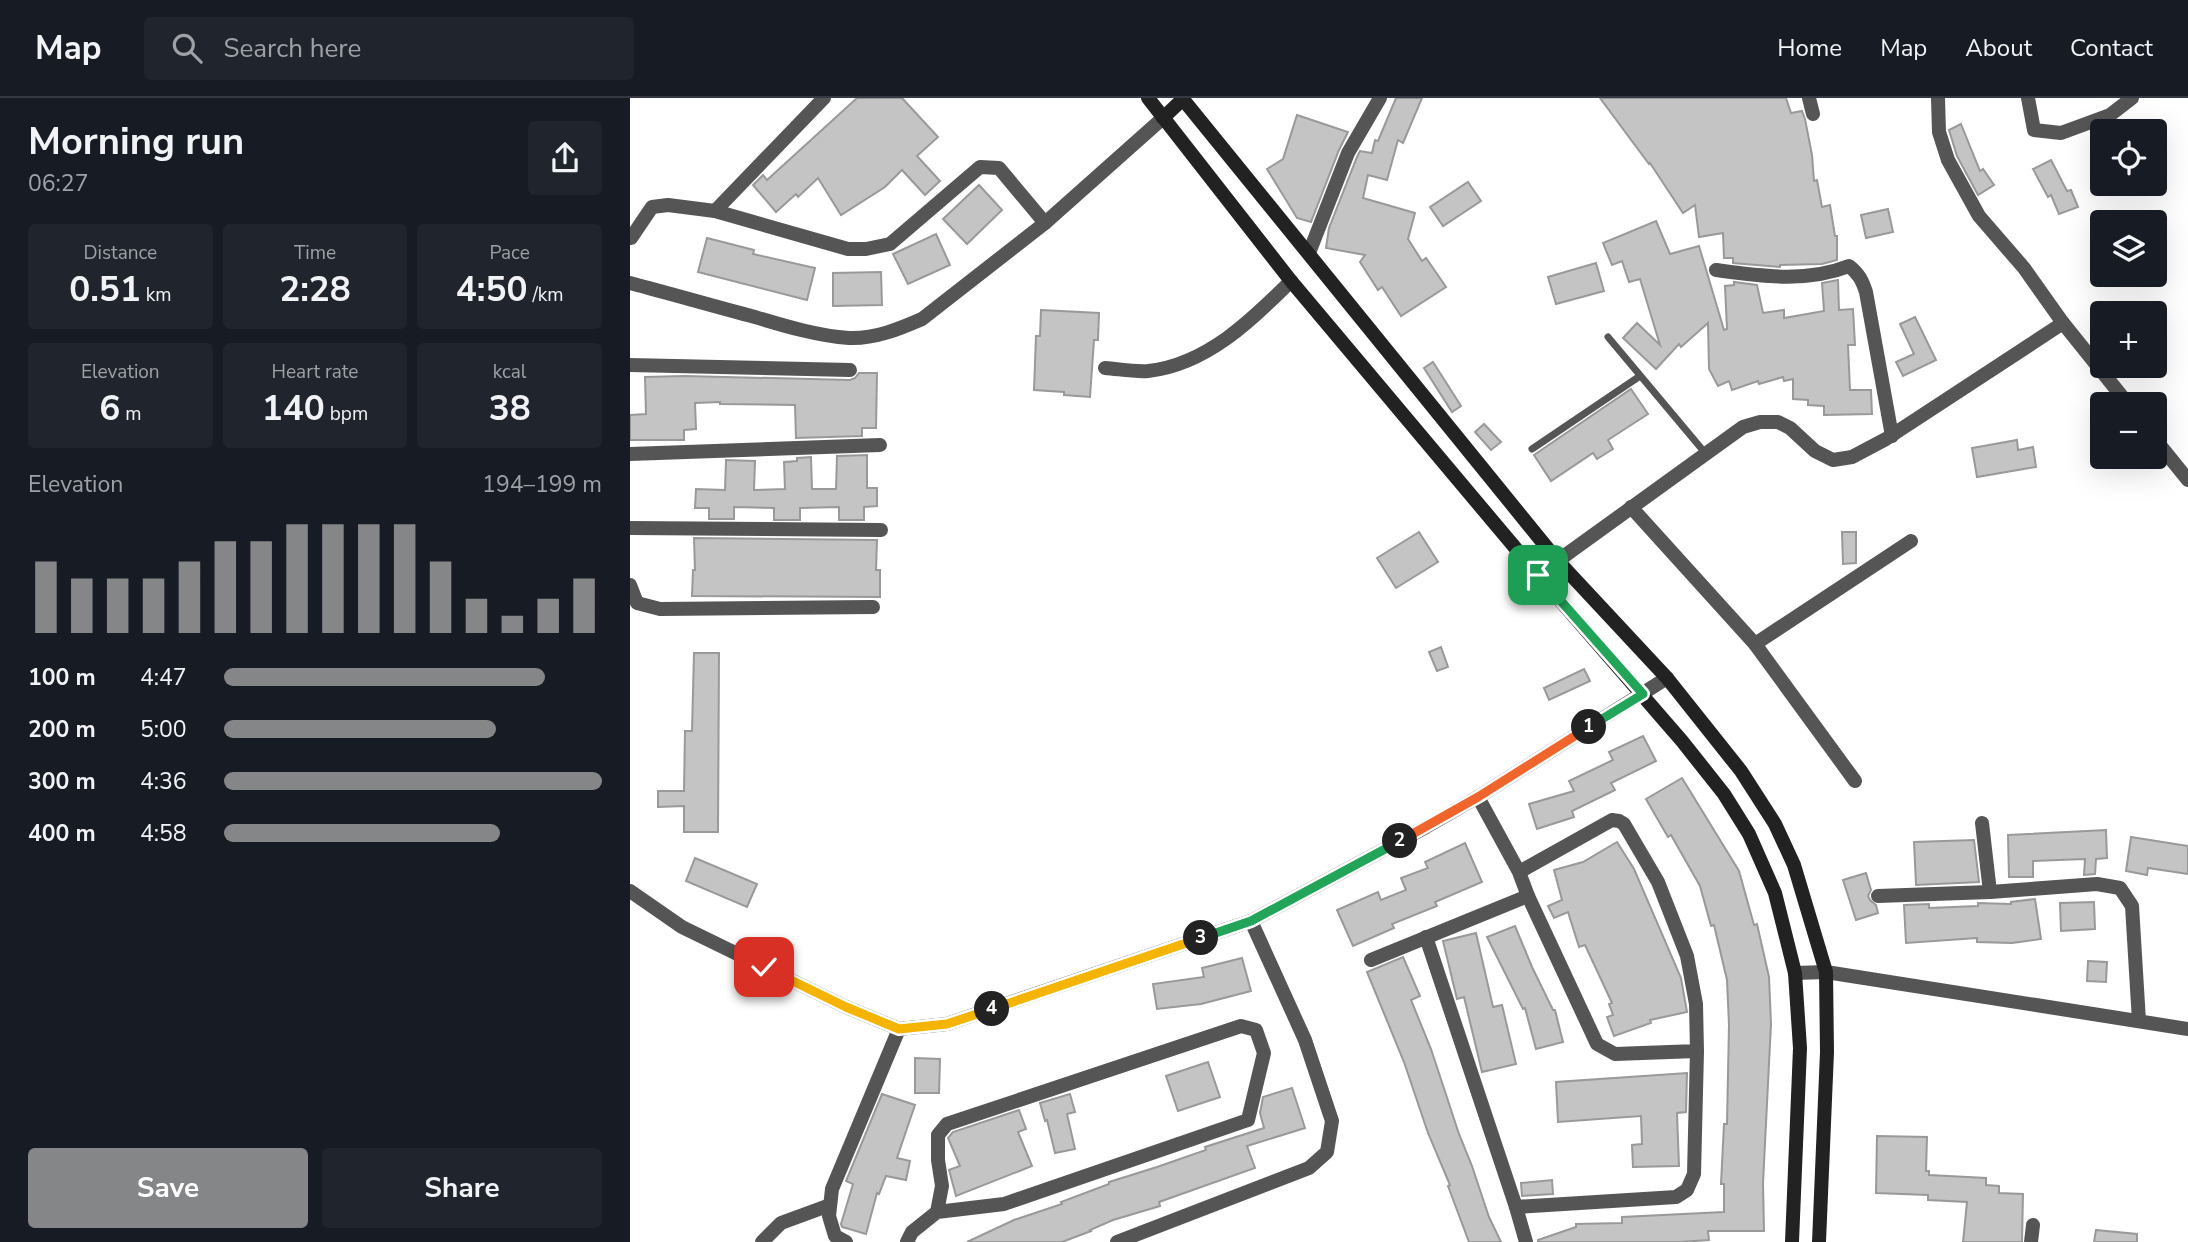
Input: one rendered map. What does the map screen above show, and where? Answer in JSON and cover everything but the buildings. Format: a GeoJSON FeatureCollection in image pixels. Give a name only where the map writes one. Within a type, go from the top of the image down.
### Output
{"type":"FeatureCollection","features":[{"type":"Feature","properties":{"kind":"street"},"geometry":{"type":"LineString","coordinates":[[715,211],[824,98]]}},
{"type":"Feature","properties":{"kind":"street"},"geometry":{"type":"LineString","coordinates":[[1148,98],[1292,281],[1538,575],[1643,694],[1724,794],[1749,834],[1774,893],[1796,973],[1800,1048],[1792,1242]]}},
{"type":"Feature","properties":{"kind":"street"},"geometry":{"type":"LineString","coordinates":[[1310,253],[1348,153],[1380,98]]}},
{"type":"Feature","properties":{"kind":"street"},"geometry":{"type":"LineString","coordinates":[[1809,98],[1813,114]]}},
{"type":"Feature","properties":{"kind":"street"},"geometry":{"type":"LineString","coordinates":[[1938,98],[1939,132],[1948,160],[1979,216],[2024,268],[2063,323],[2118,392]]}},
{"type":"Feature","properties":{"kind":"street"},"geometry":{"type":"LineString","coordinates":[[2028,98],[2034,130],[2062,133],[2110,115],[2132,98]]}},
{"type":"Feature","properties":{"kind":"street"},"geometry":{"type":"LineString","coordinates":[[630,283],[825,335],[851,338],[899,330],[922,319],[1045,223],[1183,99],[1558,560],[1667,678],[1741,771],[1775,824],[1794,864],[1826,972],[1827,1052],[1819,1242]]}},
{"type":"Feature","properties":{"kind":"street"},"geometry":{"type":"LineString","coordinates":[[631,238],[652,207],[668,205],[715,211],[848,249],[866,249],[890,244],[980,167],[999,168],[1045,223]]}},
{"type":"Feature","properties":{"kind":"street"},"geometry":{"type":"LineString","coordinates":[[1716,270],[1770,277],[1832,273],[1849,266],[1856,271],[1862,278],[1866,292],[1892,436]]}},
{"type":"Feature","properties":{"kind":"street"},"geometry":{"type":"LineString","coordinates":[[1105,368],[1145,371],[1187,362],[1238,330],[1292,281]]}},
{"type":"Feature","properties":{"kind":"street"},"geometry":{"type":"LineString","coordinates":[[1538,575],[1743,427],[1760,422],[1778,422],[1833,460],[1852,457],[1892,436],[2063,323]]}},
{"type":"Feature","properties":{"kind":"street"},"geometry":{"type":"LineString","coordinates":[[630,365],[850,370]]}},
{"type":"Feature","properties":{"kind":"street"},"geometry":{"type":"LineString","coordinates":[[630,454],[880,445]]}},
{"type":"Feature","properties":{"kind":"street"},"geometry":{"type":"LineString","coordinates":[[2167,454],[2188,480]]}},
{"type":"Feature","properties":{"kind":"street"},"geometry":{"type":"LineString","coordinates":[[1631,507],[1755,644],[1855,781]]}},
{"type":"Feature","properties":{"kind":"street"},"geometry":{"type":"LineString","coordinates":[[630,528],[881,530]]}},
{"type":"Feature","properties":{"kind":"street"},"geometry":{"type":"LineString","coordinates":[[1755,644],[1911,541]]}},
{"type":"Feature","properties":{"kind":"street"},"geometry":{"type":"LineString","coordinates":[[630,585],[637,603],[660,608],[873,607]]}},
{"type":"Feature","properties":{"kind":"street"},"geometry":{"type":"LineString","coordinates":[[630,891],[682,928],[846,1007],[899,1029],[947,1024],[1251,921],[1478,797],[1667,678]]}},
{"type":"Feature","properties":{"kind":"street"},"geometry":{"type":"LineString","coordinates":[[1478,797],[1519,872],[1597,1044],[1615,1054],[1697,1051]]}},
{"type":"Feature","properties":{"kind":"street"},"geometry":{"type":"LineString","coordinates":[[1516,1206],[1676,1198],[1687,1190],[1694,1174],[1697,1051],[1696,1004],[1686,956],[1658,882],[1624,824],[1612,820],[1519,872]]}},
{"type":"Feature","properties":{"kind":"street"},"geometry":{"type":"LineString","coordinates":[[1982,823],[1990,892]]}},
{"type":"Feature","properties":{"kind":"street"},"geometry":{"type":"LineString","coordinates":[[1878,896],[1990,892],[2097,884],[2120,888],[2132,906],[2139,1021]]}},
{"type":"Feature","properties":{"kind":"street"},"geometry":{"type":"LineString","coordinates":[[1371,960],[1528,896]]}},
{"type":"Feature","properties":{"kind":"street"},"geometry":{"type":"LineString","coordinates":[[1117,1242],[1309,1168],[1327,1152],[1332,1121],[1305,1040],[1251,921]]}},
{"type":"Feature","properties":{"kind":"street"},"geometry":{"type":"LineString","coordinates":[[1426,937],[1516,1206],[1525,1242]]}},
{"type":"Feature","properties":{"kind":"street"},"geometry":{"type":"LineString","coordinates":[[1796,973],[1826,972],[2188,1029]]}},
{"type":"Feature","properties":{"kind":"street"},"geometry":{"type":"LineString","coordinates":[[906,1242],[912,1232],[937,1212],[1004,1204],[1248,1120],[1265,1053],[1256,1030],[1241,1026],[947,1124],[938,1135],[942,1186],[937,1212]]}},
{"type":"Feature","properties":{"kind":"street"},"geometry":{"type":"LineString","coordinates":[[846,1242],[835,1236],[829,1216],[832,1189],[899,1029]]}},
{"type":"Feature","properties":{"kind":"street"},"geometry":{"type":"LineString","coordinates":[[762,1242],[781,1223],[830,1205]]}},
{"type":"Feature","properties":{"kind":"street"},"geometry":{"type":"LineString","coordinates":[[2031,1242],[2034,1225]]}},
{"type":"Feature","properties":{"kind":"lane"},"geometry":{"type":"LineString","coordinates":[[1608,337],[1706,454]]}},
{"type":"Feature","properties":{"kind":"lane"},"geometry":{"type":"LineString","coordinates":[[1532,449],[1640,376]]}},
{"type":"Feature","properties":{"kind":"route"},"geometry":{"type":"LineString","coordinates":[[764,967],[846,1007],[899,1029],[947,1024],[1251,921],[1478,797],[1643,694],[1538,575]]}}]}
